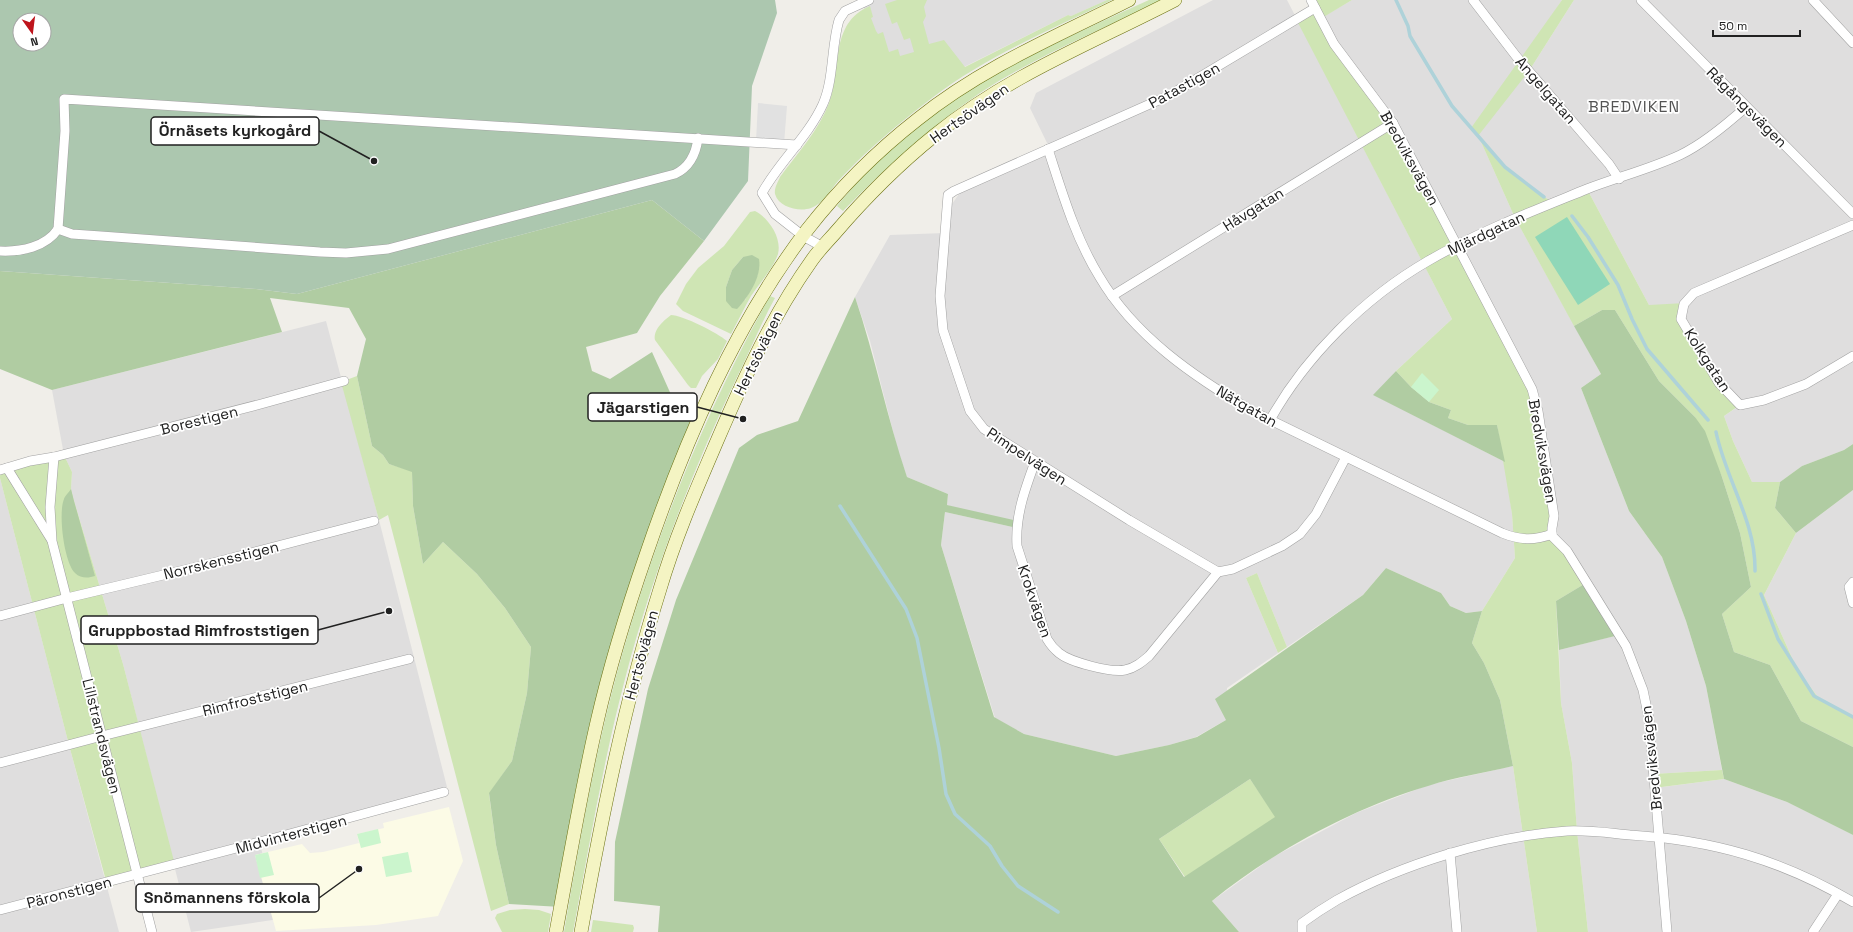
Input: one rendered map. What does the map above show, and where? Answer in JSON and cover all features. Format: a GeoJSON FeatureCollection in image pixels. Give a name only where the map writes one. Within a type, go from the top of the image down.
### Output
{"type":"FeatureCollection","features":[{"type":"Feature","properties":{"kind":"main road","name":"Hertsövägen"},"geometry":{"type":"LineString","coordinates":[[556,932],[579,804],[597,720],[625,616],[659,516],[695,426],[736,342],[764,294],[802,236],[861,169],[917,119],[966,84],[1129,0]]}},
{"type":"Feature","properties":{"kind":"main road","name":"Hertsövägen"},"geometry":{"type":"LineString","coordinates":[[581,932],[601,821],[628,700],[660,587],[686,516],[751,364],[780,308],[814,258],[855,209],[912,154],[937,133],[990,95],[1045,64],[1175,0]]}},
{"type":"Feature","properties":{"kind":"street"},"geometry":{"type":"LineString","coordinates":[[823,247],[802,236],[775,214],[762,193],[771,176],[814,120],[826,94],[839,20],[845,11],[868,0]]}},
{"type":"Feature","properties":{"kind":"street","name":"Angelgatan"},"geometry":{"type":"LineString","coordinates":[[1473,0],[1516,56],[1609,164],[1619,178]]}},
{"type":"Feature","properties":{"kind":"street","name":"Rågångsvägen"},"geometry":{"type":"LineString","coordinates":[[1641,0],[1853,214]]}},
{"type":"Feature","properties":{"kind":"street"},"geometry":{"type":"LineString","coordinates":[[1814,0],[1853,43]]}},
{"type":"Feature","properties":{"kind":"street","name":"Bredviksvägen"},"geometry":{"type":"LineString","coordinates":[[1313,4],[1334,44],[1393,123],[1535,398],[1554,516],[1552,534],[1554,539],[1567,551],[1618,632],[1638,675],[1649,719],[1667,932]]}},
{"type":"Feature","properties":{"kind":"street","name":"Patastigen"},"geometry":{"type":"LineString","coordinates":[[1048,149],[1168,96],[1313,4]]}},
{"type":"Feature","properties":{"kind":"street"},"geometry":{"type":"LineString","coordinates":[[0,251],[17,251],[31,248],[52,236],[58,229],[64,131],[64,99],[797,144]]}},
{"type":"Feature","properties":{"kind":"street","name":"Mjärdgatan"},"geometry":{"type":"LineString","coordinates":[[1270,420],[1296,379],[1343,327],[1396,282],[1426,262],[1509,220],[1682,154],[1721,128],[1746,107]]}},
{"type":"Feature","properties":{"kind":"street","name":"Håvgatan"},"geometry":{"type":"LineString","coordinates":[[1112,296],[1393,123]]}},
{"type":"Feature","properties":{"kind":"street"},"geometry":{"type":"LineString","coordinates":[[58,229],[72,234],[327,252],[346,253],[388,249],[675,174],[684,169],[692,159],[698,138]]}},
{"type":"Feature","properties":{"kind":"street","name":"Nätgatan"},"geometry":{"type":"LineString","coordinates":[[1048,149],[1075,226],[1098,275],[1112,296],[1133,322],[1168,354],[1215,388],[1270,420],[1509,536],[1534,540],[1552,534]]}},
{"type":"Feature","properties":{"kind":"street","name":"Pimpelvägen"},"geometry":{"type":"LineString","coordinates":[[1048,149],[954,190],[948,196],[940,296],[943,330],[974,417],[990,434],[1218,572]]}},
{"type":"Feature","properties":{"kind":"street","name":"Kolkgatan"},"geometry":{"type":"LineString","coordinates":[[1853,225],[1694,293],[1684,304],[1682,319],[1719,383],[1740,406],[1764,400],[1806,384],[1853,356]]}},
{"type":"Feature","properties":{"kind":"street","name":"Borestigen"},"geometry":{"type":"LineString","coordinates":[[54,457],[261,404],[344,381]]}},
{"type":"Feature","properties":{"kind":"street","name":"Lillstrandsvägen"},"geometry":{"type":"LineString","coordinates":[[52,540],[4,469],[30,461],[54,457],[50,507],[52,540],[152,932]]}},
{"type":"Feature","properties":{"kind":"street"},"geometry":{"type":"LineString","coordinates":[[1218,572],[1233,569],[1282,546],[1300,534],[1316,514],[1346,458]]}},
{"type":"Feature","properties":{"kind":"street","name":"Krokvägen"},"geometry":{"type":"LineString","coordinates":[[1036,462],[1027,483],[1019,513],[1016,529],[1017,546],[1047,639],[1060,654],[1111,671],[1126,670],[1136,666],[1149,656],[1218,572]]}},
{"type":"Feature","properties":{"kind":"street","name":"Norrskensstigen"},"geometry":{"type":"LineString","coordinates":[[0,616],[374,521]]}},
{"type":"Feature","properties":{"kind":"street"},"geometry":{"type":"LineString","coordinates":[[1853,582],[1849,588],[1853,603]]}},
{"type":"Feature","properties":{"kind":"street","name":"Rimfroststigen"},"geometry":{"type":"LineString","coordinates":[[0,763],[409,659]]}},
{"type":"Feature","properties":{"kind":"street","name":"Midvinterstigen"},"geometry":{"type":"LineString","coordinates":[[137,874],[444,792]]}},
{"type":"Feature","properties":{"kind":"street"},"geometry":{"type":"LineString","coordinates":[[1302,932],[1302,923],[1337,900],[1378,880],[1450,853],[1527,836],[1554,832],[1584,832],[1659,837],[1702,842],[1746,854],[1797,872],[1853,902]]}},
{"type":"Feature","properties":{"kind":"street"},"geometry":{"type":"LineString","coordinates":[[1450,853],[1457,932]]}},
{"type":"Feature","properties":{"kind":"street","name":"Päronstigen"},"geometry":{"type":"LineString","coordinates":[[0,910],[137,874]]}},
{"type":"Feature","properties":{"kind":"street"},"geometry":{"type":"LineString","coordinates":[[1813,932],[1838,894]]}},
{"type":"Feature","properties":{"kind":"shaded area"},"geometry":{"type":"Polygon","coordinates":[[[0,0],[775,0],[777,13],[752,86],[748,181],[704,241],[652,200],[297,294],[256,289],[0,271],[0,0]]]}},
{"type":"Feature","properties":{"kind":"shaded area"},"geometry":{"type":"Polygon","coordinates":[[[868,0],[1107,0],[1071,16],[1068,15],[964,67],[892,91],[862,2],[868,0]]]}},
{"type":"Feature","properties":{"kind":"shaded area"},"geometry":{"type":"Polygon","coordinates":[[[1213,0],[1287,0],[1452,319],[1396,371],[1374,395],[1505,462],[1512,514],[1515,558],[1482,611],[1466,613],[1450,606],[1441,593],[1386,568],[1363,595],[1287,647],[1257,573],[1246,578],[1278,653],[1227,688],[1226,720],[1196,737],[1169,745],[1116,756],[1024,734],[995,718],[941,545],[945,512],[1017,528],[947,505],[948,494],[907,477],[898,451],[870,341],[855,297],[890,235],[945,233],[946,213],[965,185],[1049,147],[1030,108],[1036,93],[1213,0]]]}},
{"type":"Feature","properties":{"kind":"shaded area"},"geometry":{"type":"Polygon","coordinates":[[[1352,0],[1562,0],[1549,20],[1529,71],[1574,0],[1853,0],[1853,444],[1844,450],[1802,466],[1780,482],[1752,482],[1733,441],[1724,416],[1739,406],[1649,305],[1587,189],[1555,203],[1544,197],[1505,167],[1479,137],[1515,218],[1601,374],[1581,388],[1629,511],[1662,557],[1686,621],[1706,686],[1722,770],[1653,774],[1655,788],[1724,779],[1787,802],[1853,835],[1853,932],[1588,932],[1577,831],[1572,763],[1561,703],[1559,650],[1618,635],[1560,544],[1321,18],[1352,0]]]}},
{"type":"Feature","properties":{"kind":"shaded area"},"geometry":{"type":"Polygon","coordinates":[[[758,103],[787,106],[784,144],[756,141],[758,103]]]}},
{"type":"Feature","properties":{"kind":"shaded area"},"geometry":{"type":"Polygon","coordinates":[[[326,321],[379,520],[447,787],[259,840],[279,919],[191,932],[123,664],[74,501],[71,489],[72,472],[64,455],[52,390],[326,321]]]}},
{"type":"Feature","properties":{"kind":"shaded area"},"geometry":{"type":"Polygon","coordinates":[[[0,478],[69,745],[119,932],[0,932],[0,478]]]}},
{"type":"Feature","properties":{"kind":"shaded area"},"geometry":{"type":"Polygon","coordinates":[[[1853,490],[1853,718],[1820,700],[1797,669],[1764,595],[1796,533],[1853,490]]]}},
{"type":"Feature","properties":{"kind":"shaded area"},"geometry":{"type":"Polygon","coordinates":[[[1513,766],[1537,932],[1239,932],[1212,901],[1273,857],[1356,813],[1428,785],[1513,766]]]}},
{"type":"Feature","properties":{"kind":"shaded area"},"geometry":{"type":"Polygon","coordinates":[[[449,807],[463,861],[438,916],[376,925],[276,931],[255,855],[302,844],[310,853],[323,852],[359,843],[357,834],[384,828],[383,823],[449,807]]]}},
{"type":"Feature","properties":{"kind":"green space"},"geometry":{"type":"Polygon","coordinates":[[[897,0],[927,0],[924,7],[926,16],[923,22],[929,44],[944,40],[965,67],[1068,15],[1071,16],[1107,0],[1112,0],[1019,44],[974,69],[953,83],[907,117],[872,147],[839,180],[823,200],[815,206],[806,209],[796,209],[785,206],[777,199],[775,194],[776,187],[780,177],[807,142],[825,113],[833,90],[842,35],[848,24],[857,14],[870,6],[873,17],[871,18],[876,31],[878,34],[883,32],[889,52],[898,49],[900,56],[914,52],[910,38],[904,40],[897,22],[892,24],[885,4],[897,0]]]}},
{"type":"Feature","properties":{"kind":"green space"},"geometry":{"type":"Polygon","coordinates":[[[1149,0],[1164,0],[1047,55],[1002,79],[980,93],[943,120],[908,149],[843,211],[837,206],[892,149],[935,114],[980,83],[1018,61],[1149,0]]]}},
{"type":"Feature","properties":{"kind":"green space"},"geometry":{"type":"Polygon","coordinates":[[[1311,0],[1352,0],[1322,18],[1391,123],[1534,398],[1554,516],[1551,533],[1586,583],[1556,601],[1561,703],[1572,763],[1577,831],[1588,932],[1537,932],[1513,766],[1500,700],[1484,663],[1472,643],[1482,611],[1515,558],[1512,514],[1497,425],[1468,425],[1448,418],[1451,410],[1429,402],[1411,387],[1396,371],[1452,319],[1296,19],[1315,8],[1311,0]]]}},
{"type":"Feature","properties":{"kind":"green space"},"geometry":{"type":"Polygon","coordinates":[[[1562,0],[1574,0],[1529,71],[1478,136],[1471,128],[1562,0]]]}},
{"type":"Feature","properties":{"kind":"green space"},"geometry":{"type":"Polygon","coordinates":[[[1479,137],[1505,167],[1544,197],[1555,203],[1587,189],[1649,305],[1685,303],[1682,321],[1740,405],[1724,416],[1733,441],[1752,482],[1780,482],[1775,508],[1796,533],[1764,595],[1797,669],[1820,700],[1853,718],[1853,747],[1801,721],[1770,665],[1734,652],[1722,614],[1751,587],[1740,533],[1722,477],[1695,417],[1659,381],[1615,310],[1602,310],[1574,326],[1515,218],[1479,137]]]}},
{"type":"Feature","properties":{"kind":"green space"},"geometry":{"type":"Polygon","coordinates":[[[652,200],[704,241],[660,296],[637,333],[586,347],[592,371],[610,379],[652,352],[677,408],[700,416],[623,629],[561,907],[509,904],[496,845],[489,793],[512,761],[527,693],[531,647],[505,608],[477,574],[443,542],[423,564],[413,506],[412,472],[389,464],[383,455],[372,446],[357,376],[366,339],[349,308],[270,298],[282,332],[52,390],[0,369],[0,271],[256,289],[297,294],[652,200]]]}},
{"type":"Feature","properties":{"kind":"green space"},"geometry":{"type":"Polygon","coordinates":[[[755,211],[765,218],[776,235],[779,248],[776,259],[770,270],[751,296],[731,334],[683,311],[676,304],[686,284],[698,268],[724,246],[750,212],[755,211]],[[743,257],[732,270],[726,287],[745,300],[758,274],[743,257]]]}},
{"type":"Feature","properties":{"kind":"green space"},"geometry":{"type":"Polygon","coordinates":[[[1567,217],[1610,284],[1578,305],[1535,237],[1567,217]]]}},
{"type":"Feature","properties":{"kind":"green space"},"geometry":{"type":"Polygon","coordinates":[[[752,255],[759,259],[756,280],[750,293],[737,309],[732,308],[726,301],[726,287],[732,270],[743,257],[752,255]]]}},
{"type":"Feature","properties":{"kind":"green space"},"geometry":{"type":"Polygon","coordinates":[[[770,296],[775,298],[720,413],[688,487],[647,601],[617,710],[573,932],[564,932],[594,769],[617,673],[631,624],[682,479],[723,386],[770,296]]]}},
{"type":"Feature","properties":{"kind":"green space"},"geometry":{"type":"Polygon","coordinates":[[[855,297],[907,477],[948,494],[947,505],[1018,521],[1017,528],[945,512],[941,545],[994,717],[1024,734],[1116,756],[1169,745],[1197,737],[1226,720],[1215,699],[1363,595],[1386,568],[1441,593],[1450,606],[1466,613],[1482,611],[1472,643],[1484,663],[1500,700],[1513,766],[1449,780],[1400,795],[1343,819],[1314,833],[1287,849],[1235,883],[1212,901],[1239,932],[658,932],[660,906],[614,901],[615,842],[648,689],[676,600],[739,448],[757,435],[798,421],[855,297]],[[1250,779],[1159,839],[1184,877],[1275,817],[1250,779]]]}},
{"type":"Feature","properties":{"kind":"green space"},"geometry":{"type":"Polygon","coordinates":[[[1602,310],[1615,310],[1659,381],[1695,417],[1705,431],[1740,533],[1751,587],[1722,614],[1734,652],[1770,665],[1801,721],[1853,747],[1853,835],[1787,802],[1724,779],[1706,686],[1686,621],[1662,557],[1629,511],[1581,388],[1601,374],[1574,326],[1602,310]]]}},
{"type":"Feature","properties":{"kind":"green space"},"geometry":{"type":"Polygon","coordinates":[[[671,315],[700,325],[727,341],[718,359],[702,376],[696,388],[691,388],[688,385],[655,340],[657,329],[671,315]]]}},
{"type":"Feature","properties":{"kind":"green space"},"geometry":{"type":"Polygon","coordinates":[[[1396,371],[1411,387],[1429,402],[1451,410],[1448,418],[1468,425],[1497,425],[1505,462],[1373,395],[1396,371]]]}},
{"type":"Feature","properties":{"kind":"green space"},"geometry":{"type":"Polygon","coordinates":[[[1422,373],[1439,390],[1429,402],[1411,387],[1422,373]]]}},
{"type":"Feature","properties":{"kind":"green space"},"geometry":{"type":"Polygon","coordinates":[[[357,376],[372,446],[383,455],[389,464],[412,471],[413,506],[423,564],[443,542],[477,574],[505,608],[531,647],[527,693],[512,761],[489,794],[496,845],[509,904],[491,911],[388,515],[379,520],[341,382],[357,376]]]}},
{"type":"Feature","properties":{"kind":"green space"},"geometry":{"type":"Polygon","coordinates":[[[1853,444],[1853,490],[1796,533],[1775,508],[1780,482],[1802,466],[1844,450],[1853,444]]]}},
{"type":"Feature","properties":{"kind":"green space"},"geometry":{"type":"Polygon","coordinates":[[[64,455],[72,472],[71,489],[74,501],[123,664],[175,865],[137,875],[108,888],[69,745],[0,478],[0,471],[64,455]]]}},
{"type":"Feature","properties":{"kind":"green space"},"geometry":{"type":"Polygon","coordinates":[[[71,489],[95,576],[93,577],[82,577],[75,573],[71,567],[65,548],[62,526],[62,506],[71,489]]]}},
{"type":"Feature","properties":{"kind":"green space"},"geometry":{"type":"Polygon","coordinates":[[[1257,573],[1287,647],[1278,653],[1246,578],[1257,573]]]}},
{"type":"Feature","properties":{"kind":"green space"},"geometry":{"type":"Polygon","coordinates":[[[1586,583],[1619,635],[1559,650],[1556,601],[1586,583]]]}},
{"type":"Feature","properties":{"kind":"green space"},"geometry":{"type":"Polygon","coordinates":[[[1722,770],[1724,779],[1654,788],[1653,774],[1722,770]]]}},
{"type":"Feature","properties":{"kind":"green space"},"geometry":{"type":"Polygon","coordinates":[[[1250,779],[1276,817],[1185,877],[1159,839],[1250,779]]]}},
{"type":"Feature","properties":{"kind":"green space"},"geometry":{"type":"Polygon","coordinates":[[[378,829],[381,843],[361,848],[357,834],[378,829]]]}},
{"type":"Feature","properties":{"kind":"green space"},"geometry":{"type":"Polygon","coordinates":[[[268,852],[274,875],[260,878],[255,855],[268,852]]]}},
{"type":"Feature","properties":{"kind":"green space"},"geometry":{"type":"Polygon","coordinates":[[[408,852],[412,872],[386,877],[382,857],[408,852]]]}},
{"type":"Feature","properties":{"kind":"green space"},"geometry":{"type":"Polygon","coordinates":[[[510,910],[539,910],[551,914],[548,932],[502,932],[495,918],[497,914],[510,910]]]}},
{"type":"Feature","properties":{"kind":"green space"},"geometry":{"type":"Polygon","coordinates":[[[593,920],[633,925],[634,928],[633,932],[591,932],[593,920]]]}},
{"type":"Feature","properties":{"kind":"waterway"},"geometry":{"type":"LineString","coordinates":[[1396,0],[1408,26],[1410,36],[1452,106],[1505,167],[1544,197]]}},
{"type":"Feature","properties":{"kind":"waterway"},"geometry":{"type":"LineString","coordinates":[[1572,216],[1588,237],[1618,285],[1632,319],[1647,349],[1708,420]]}},
{"type":"Feature","properties":{"kind":"waterway"},"geometry":{"type":"LineString","coordinates":[[1716,432],[1726,467],[1751,535],[1755,571]]}},
{"type":"Feature","properties":{"kind":"waterway"},"geometry":{"type":"LineString","coordinates":[[840,506],[906,609],[917,638],[939,748],[946,794],[955,814],[990,846],[1002,866],[1018,886],[1058,912]]}},
{"type":"Feature","properties":{"kind":"waterway"},"geometry":{"type":"LineString","coordinates":[[1761,594],[1778,639],[1814,696],[1853,717]]}},
{"type":"Feature","properties":{"kind":"place","name":"Örnäsets kyrkogård"},"geometry":{"type":"Point","coordinates":[374,161]}},
{"type":"Feature","properties":{"kind":"place","name":"Jägarstigen"},"geometry":{"type":"Point","coordinates":[743,419]}},
{"type":"Feature","properties":{"kind":"place","name":"Gruppbostad Rimfroststigen"},"geometry":{"type":"Point","coordinates":[389,611]}},
{"type":"Feature","properties":{"kind":"place","name":"Snömannens förskola"},"geometry":{"type":"Point","coordinates":[359,869]}},
{"type":"Feature","properties":{"kind":"district","name":"BREDVIKEN"},"geometry":{"type":"Point","coordinates":[1634,106]}}]}
